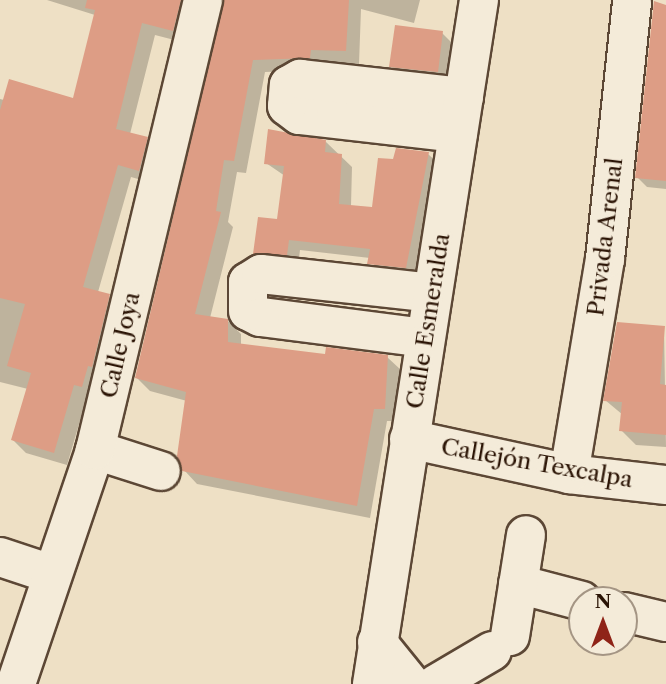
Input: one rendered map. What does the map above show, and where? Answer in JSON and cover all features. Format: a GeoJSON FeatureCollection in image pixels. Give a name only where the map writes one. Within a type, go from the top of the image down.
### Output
{"type":"FeatureCollection","features":[{"type":"Feature","properties":{"kind":"street","name":"Calle Joya"},"geometry":{"type":"LineString","coordinates":[[16,684],[95,450],[203,0]]}},
{"type":"Feature","properties":{"kind":"street","name":"Calle Esmeralda"},"geometry":{"type":"LineString","coordinates":[[372,684],[376,642],[479,0]]}},
{"type":"Feature","properties":{"kind":"street","name":"Privada Arenal"},"geometry":{"type":"LineString","coordinates":[[569,474],[605,259],[632,0]]}},
{"type":"Feature","properties":{"kind":"street"},"geometry":{"type":"LineString","coordinates":[[425,338],[260,317],[248,311],[248,282],[261,274],[432,293]]}},
{"type":"Feature","properties":{"kind":"street","name":"Callejón Texcalpa"},"geometry":{"type":"LineString","coordinates":[[409,439],[569,474],[666,485]]}},
{"type":"Feature","properties":{"kind":"street"},"geometry":{"type":"LineString","coordinates":[[95,450],[161,471]]}},
{"type":"Feature","properties":{"kind":"street"},"geometry":{"type":"LineString","coordinates":[[436,684],[501,643],[518,584],[526,535]]}},
{"type":"Feature","properties":{"kind":"street"},"geometry":{"type":"LineString","coordinates":[[0,557],[51,574]]}},
{"type":"Feature","properties":{"kind":"street"},"geometry":{"type":"LineString","coordinates":[[518,584],[568,597]]}},
{"type":"Feature","properties":{"kind":"street"},"geometry":{"type":"LineString","coordinates":[[638,615],[666,622]]}},
{"type":"Feature","properties":{"kind":"street"},"geometry":{"type":"LineString","coordinates":[[376,642],[411,684]]}},
{"type":"Feature","properties":{"kind":"building"},"geometry":{"type":"Polygon","coordinates":[[[87,0],[181,0],[173,31],[142,23],[116,129],[148,137],[139,171],[118,165],[83,287],[110,294],[92,367],[88,366],[82,387],[74,385],[54,453],[11,440],[31,373],[7,366],[25,304],[0,298],[0,110],[9,79],[73,98],[95,10],[85,8],[87,0]]]}},
{"type":"Feature","properties":{"kind":"building"},"geometry":{"type":"Polygon","coordinates":[[[224,0],[349,0],[346,51],[311,50],[310,58],[253,60],[234,161],[224,160],[216,211],[221,212],[195,314],[228,319],[228,342],[325,354],[326,347],[388,355],[385,409],[374,409],[357,506],[182,471],[177,456],[186,392],[135,378],[224,0]]]}},
{"type":"Feature","properties":{"kind":"building"},"geometry":{"type":"Polygon","coordinates":[[[654,1],[666,5],[666,181],[635,178],[654,1]]]}},
{"type":"Feature","properties":{"kind":"building"},"geometry":{"type":"Polygon","coordinates":[[[395,25],[443,31],[438,72],[389,67],[395,25]]]}},
{"type":"Feature","properties":{"kind":"building"},"geometry":{"type":"Polygon","coordinates":[[[268,129],[326,140],[325,152],[342,154],[339,204],[372,207],[378,158],[393,159],[396,148],[429,152],[406,268],[367,264],[370,249],[289,240],[287,255],[253,254],[258,217],[277,219],[284,166],[264,164],[268,129]]]}},
{"type":"Feature","properties":{"kind":"building"},"geometry":{"type":"Polygon","coordinates":[[[617,322],[665,326],[660,384],[666,385],[666,435],[619,431],[622,402],[603,401],[617,322]]]}}]}
